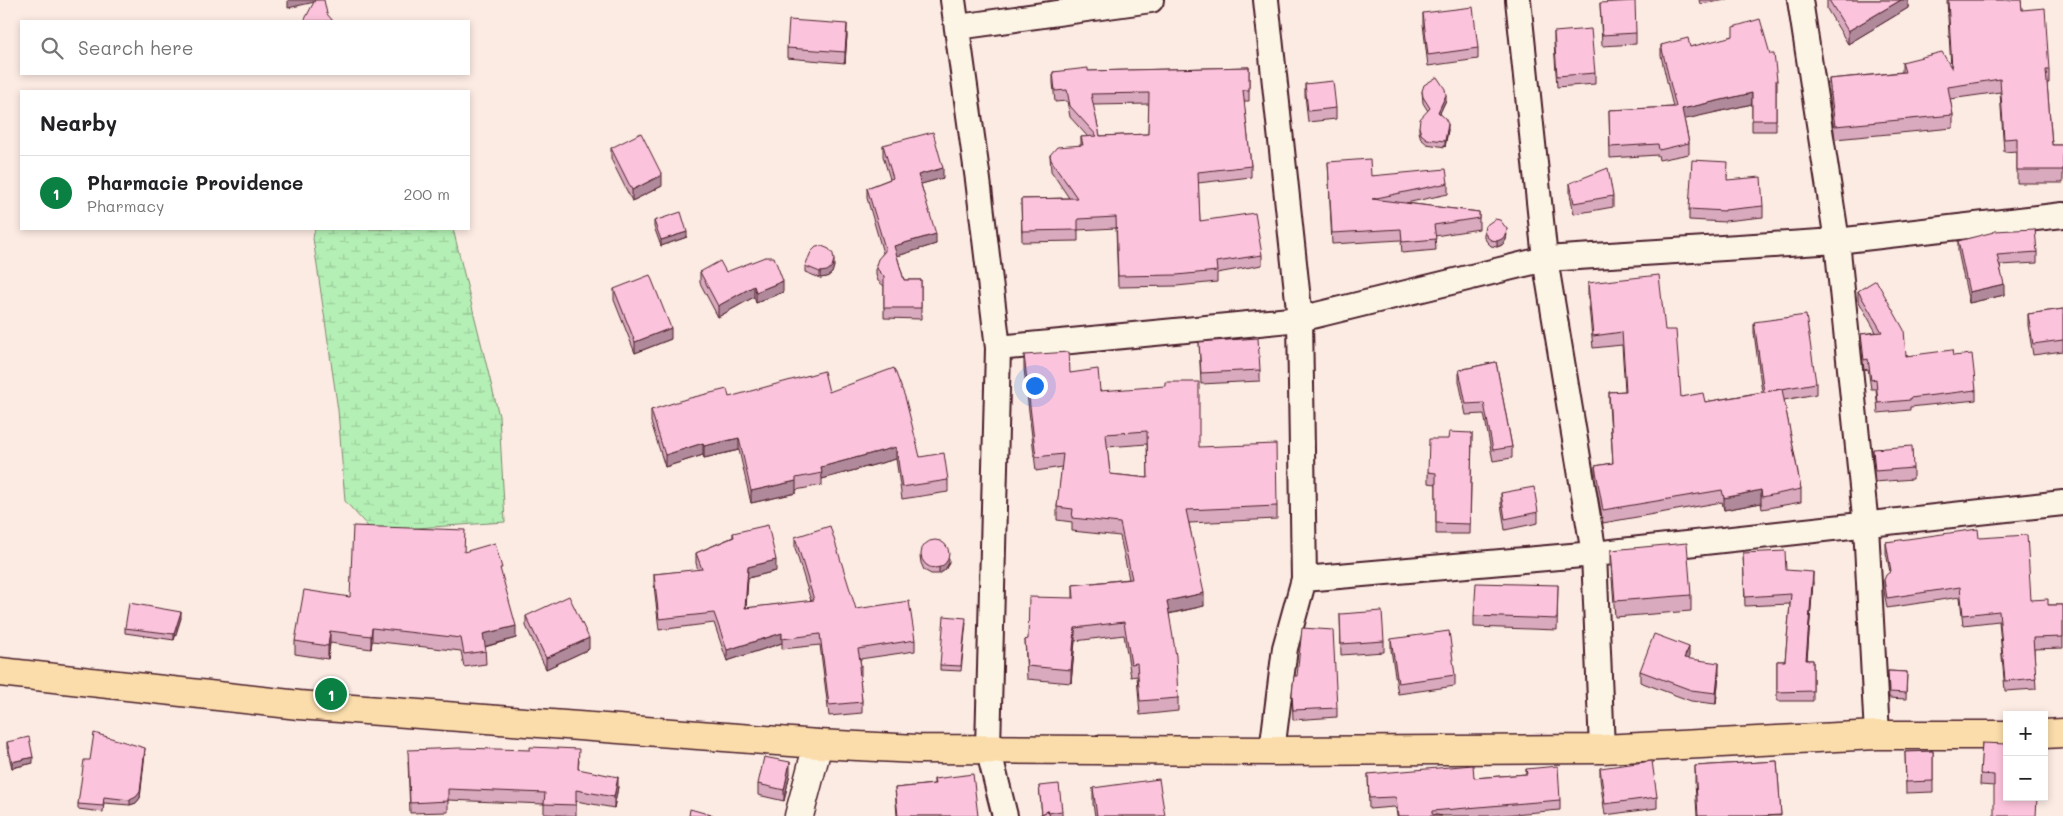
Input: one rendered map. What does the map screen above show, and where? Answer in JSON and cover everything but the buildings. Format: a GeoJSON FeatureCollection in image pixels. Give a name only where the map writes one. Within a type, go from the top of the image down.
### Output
{"type":"FeatureCollection","features":[{"type":"Feature","properties":{"kind":"main road"},"geometry":{"type":"LineString","coordinates":[[0,672],[299,705],[818,744],[917,749],[1272,751],[1602,749],[1877,735],[2003,735]]}},
{"type":"Feature","properties":{"kind":"main road"},"geometry":{"type":"LineString","coordinates":[[2048,734],[2063,733]]}},
{"type":"Feature","properties":{"kind":"street"},"geometry":{"type":"LineString","coordinates":[[953,0],[998,348],[988,748],[1004,816]]}},
{"type":"Feature","properties":{"kind":"street"},"geometry":{"type":"LineString","coordinates":[[958,27],[1151,0]]}},
{"type":"Feature","properties":{"kind":"street"},"geometry":{"type":"LineString","coordinates":[[1266,0],[1300,320],[1304,579],[1285,648],[1272,751]]}},
{"type":"Feature","properties":{"kind":"street"},"geometry":{"type":"LineString","coordinates":[[1518,0],[1545,259],[1594,554],[1602,749]]}},
{"type":"Feature","properties":{"kind":"street"},"geometry":{"type":"LineString","coordinates":[[1800,0],[1838,241],[1866,526],[1877,735]]}},
{"type":"Feature","properties":{"kind":"street"},"geometry":{"type":"LineString","coordinates":[[998,348],[1300,320],[1545,259],[1838,241],[2063,216]]}},
{"type":"Feature","properties":{"kind":"street"},"geometry":{"type":"LineString","coordinates":[[1304,579],[1594,554],[1866,526],[2063,503]]}},
{"type":"Feature","properties":{"kind":"street"},"geometry":{"type":"LineString","coordinates":[[799,816],[818,744]]}},
{"type":"Feature","properties":{"kind":"green space"},"geometry":{"type":"Polygon","coordinates":[[[315,230],[453,230],[499,416],[505,522],[372,531],[345,501],[338,410],[313,238],[315,230]]]}},
{"type":"Feature","properties":{"kind":"place","name":"Pharmacie Providence"},"geometry":{"type":"Point","coordinates":[331,694]}}]}
